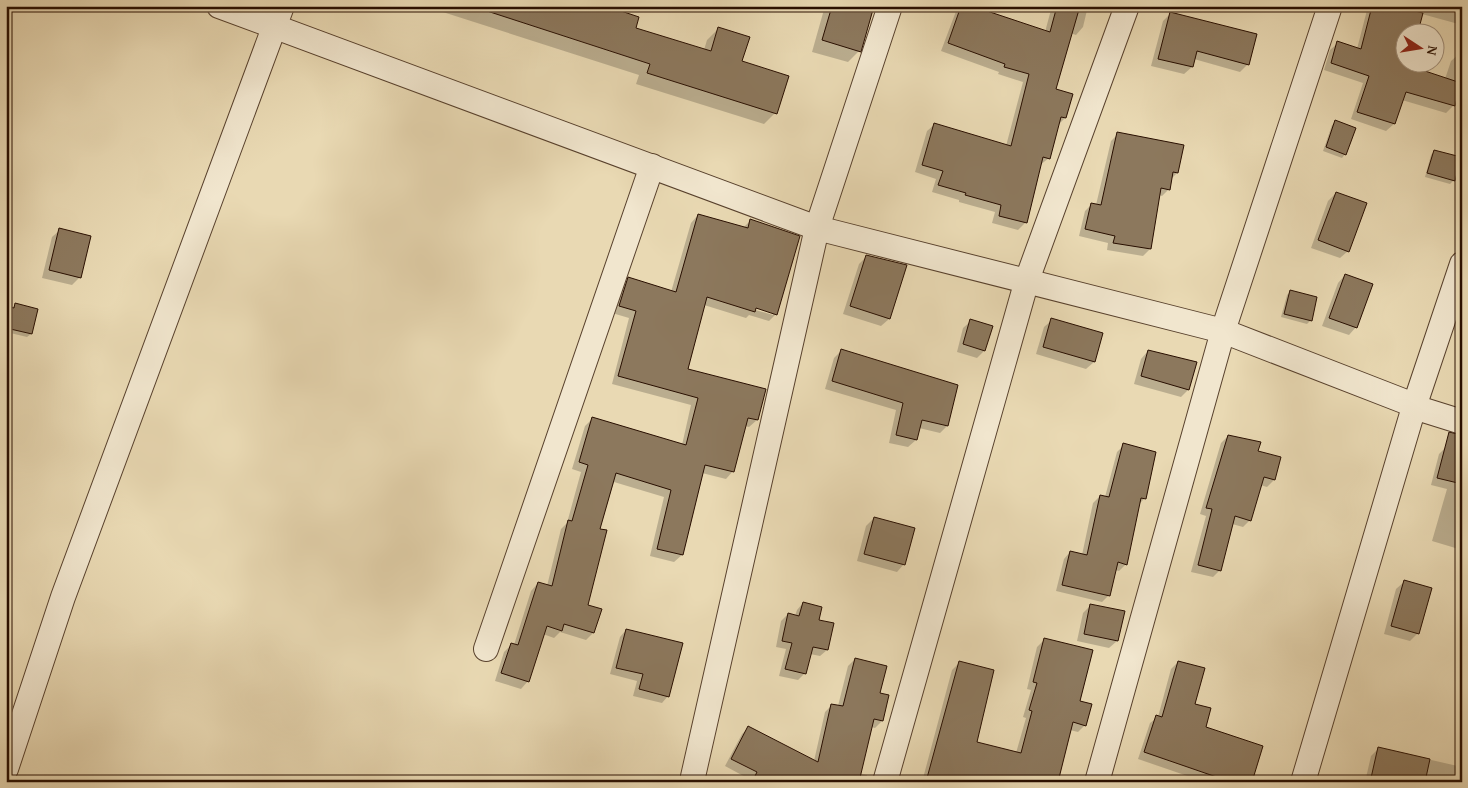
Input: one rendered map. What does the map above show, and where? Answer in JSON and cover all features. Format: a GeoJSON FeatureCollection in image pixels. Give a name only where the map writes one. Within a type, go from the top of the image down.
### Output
{"type":"FeatureCollection","features":[{"type":"Feature","properties":{"kind":"street"},"geometry":{"type":"LineString","coordinates":[[219,6],[279,16],[652,166],[818,228],[1223,331],[1406,402],[1414,407],[1462,422]]}},
{"type":"Feature","properties":{"kind":"street"},"geometry":{"type":"LineString","coordinates":[[692,781],[818,228],[890,6]]}},
{"type":"Feature","properties":{"kind":"street"},"geometry":{"type":"LineString","coordinates":[[885,782],[1027,280],[1127,6]]}},
{"type":"Feature","properties":{"kind":"street"},"geometry":{"type":"LineString","coordinates":[[1097,782],[1223,331],[1330,6]]}},
{"type":"Feature","properties":{"kind":"street"},"geometry":{"type":"LineString","coordinates":[[6,769],[63,597],[279,16]]}},
{"type":"Feature","properties":{"kind":"street"},"geometry":{"type":"LineString","coordinates":[[486,649],[652,166]]}},
{"type":"Feature","properties":{"kind":"street"},"geometry":{"type":"LineString","coordinates":[[1304,782],[1414,407],[1462,264]]}},
{"type":"Feature","properties":{"kind":"building"},"geometry":{"type":"Polygon","coordinates":[[[488,6],[606,6],[639,17],[636,28],[711,51],[718,27],[750,37],[742,61],[789,76],[777,114],[647,73],[650,64],[487,11],[488,6]]]}},
{"type":"Feature","properties":{"kind":"building"},"geometry":{"type":"Polygon","coordinates":[[[832,6],[874,6],[861,52],[822,40],[832,6]]]}},
{"type":"Feature","properties":{"kind":"building"},"geometry":{"type":"Polygon","coordinates":[[[961,6],[972,6],[1050,32],[1057,6],[1080,6],[1056,89],[1073,94],[1066,118],[1061,117],[1050,159],[1043,157],[1027,223],[999,216],[1001,205],[938,185],[943,171],[922,165],[934,123],[1011,146],[1029,74],[1004,67],[1005,64],[948,43],[961,6]]]}},
{"type":"Feature","properties":{"kind":"building"},"geometry":{"type":"Polygon","coordinates":[[[1372,6],[1395,6],[1423,13],[1421,22],[1396,22],[1396,72],[1428,72],[1461,83],[1455,106],[1406,92],[1395,124],[1357,112],[1369,76],[1331,63],[1337,41],[1361,49],[1372,6]]]}},
{"type":"Feature","properties":{"kind":"building"},"geometry":{"type":"Polygon","coordinates":[[[1170,12],[1257,34],[1249,65],[1197,51],[1193,67],[1158,59],[1170,12]]]}},
{"type":"Feature","properties":{"kind":"building"},"geometry":{"type":"Polygon","coordinates":[[[1335,120],[1356,128],[1346,155],[1326,147],[1335,120]]]}},
{"type":"Feature","properties":{"kind":"building"},"geometry":{"type":"Polygon","coordinates":[[[1117,132],[1184,145],[1178,173],[1173,172],[1170,190],[1161,188],[1151,249],[1113,243],[1115,236],[1085,229],[1091,203],[1101,205],[1117,132]]]}},
{"type":"Feature","properties":{"kind":"building"},"geometry":{"type":"Polygon","coordinates":[[[1434,150],[1461,157],[1455,181],[1427,173],[1434,150]]]}},
{"type":"Feature","properties":{"kind":"building"},"geometry":{"type":"Polygon","coordinates":[[[1336,192],[1367,203],[1349,252],[1318,240],[1336,192]]]}},
{"type":"Feature","properties":{"kind":"building"},"geometry":{"type":"Polygon","coordinates":[[[698,214],[748,228],[750,219],[800,236],[777,315],[756,308],[755,312],[707,297],[688,369],[766,389],[758,420],[748,418],[734,472],[705,465],[683,555],[657,549],[671,490],[616,473],[600,529],[607,530],[588,605],[602,609],[594,633],[564,624],[562,631],[547,626],[529,682],[501,673],[511,643],[518,645],[538,582],[552,586],[568,520],[572,521],[588,465],[579,462],[592,417],[686,445],[698,398],[618,376],[636,311],[619,306],[628,277],[676,292],[698,214]]]}},
{"type":"Feature","properties":{"kind":"building"},"geometry":{"type":"Polygon","coordinates":[[[59,228],[91,236],[81,278],[49,270],[59,228]]]}},
{"type":"Feature","properties":{"kind":"building"},"geometry":{"type":"Polygon","coordinates":[[[866,255],[907,265],[890,319],[850,306],[866,255]]]}},
{"type":"Feature","properties":{"kind":"building"},"geometry":{"type":"Polygon","coordinates":[[[1345,274],[1373,284],[1357,328],[1329,318],[1345,274]]]}},
{"type":"Feature","properties":{"kind":"building"},"geometry":{"type":"Polygon","coordinates":[[[1290,290],[1317,297],[1312,321],[1284,314],[1290,290]]]}},
{"type":"Feature","properties":{"kind":"building"},"geometry":{"type":"Polygon","coordinates":[[[15,303],[38,309],[32,334],[6,328],[6,306],[14,308],[15,303]]]}},
{"type":"Feature","properties":{"kind":"building"},"geometry":{"type":"Polygon","coordinates":[[[1051,318],[1103,333],[1095,362],[1043,347],[1051,318]]]}},
{"type":"Feature","properties":{"kind":"building"},"geometry":{"type":"Polygon","coordinates":[[[970,319],[993,326],[985,351],[963,344],[970,319]]]}},
{"type":"Feature","properties":{"kind":"building"},"geometry":{"type":"Polygon","coordinates":[[[841,349],[958,385],[948,426],[922,420],[917,440],[896,435],[903,403],[832,381],[841,349]]]}},
{"type":"Feature","properties":{"kind":"building"},"geometry":{"type":"Polygon","coordinates":[[[1148,350],[1197,362],[1189,390],[1141,376],[1148,350]]]}},
{"type":"Feature","properties":{"kind":"building"},"geometry":{"type":"Polygon","coordinates":[[[1449,432],[1462,435],[1462,484],[1437,478],[1449,432]]]}},
{"type":"Feature","properties":{"kind":"building"},"geometry":{"type":"Polygon","coordinates":[[[1228,435],[1261,442],[1258,451],[1281,457],[1275,480],[1264,477],[1251,521],[1235,516],[1221,571],[1198,565],[1212,509],[1206,508],[1228,435]]]}},
{"type":"Feature","properties":{"kind":"building"},"geometry":{"type":"Polygon","coordinates":[[[1123,443],[1156,452],[1146,499],[1141,498],[1127,565],[1118,562],[1110,596],[1062,585],[1070,551],[1087,555],[1100,495],[1109,497],[1123,443]]]}},
{"type":"Feature","properties":{"kind":"building"},"geometry":{"type":"Polygon","coordinates":[[[874,517],[915,528],[905,565],[864,554],[874,517]]]}},
{"type":"Feature","properties":{"kind":"building"},"geometry":{"type":"Polygon","coordinates":[[[1404,580],[1432,588],[1419,634],[1391,626],[1404,580]]]}},
{"type":"Feature","properties":{"kind":"building"},"geometry":{"type":"Polygon","coordinates":[[[803,602],[822,607],[819,620],[834,623],[828,650],[813,647],[806,674],[785,669],[792,643],[782,641],[788,613],[799,616],[803,602]]]}},
{"type":"Feature","properties":{"kind":"building"},"geometry":{"type":"Polygon","coordinates":[[[1090,604],[1125,611],[1118,641],[1084,634],[1090,604]]]}},
{"type":"Feature","properties":{"kind":"building"},"geometry":{"type":"Polygon","coordinates":[[[626,629],[683,643],[669,697],[639,689],[643,674],[616,668],[626,629]]]}},
{"type":"Feature","properties":{"kind":"building"},"geometry":{"type":"Polygon","coordinates":[[[1044,638],[1093,650],[1080,701],[1092,704],[1086,726],[1073,722],[1058,782],[942,782],[927,778],[959,661],[994,670],[977,742],[1021,753],[1032,711],[1029,710],[1037,683],[1033,682],[1044,638]]]}},
{"type":"Feature","properties":{"kind":"building"},"geometry":{"type":"Polygon","coordinates":[[[855,658],[887,666],[880,693],[889,695],[883,721],[874,719],[859,782],[752,782],[757,772],[731,759],[748,726],[818,762],[831,704],[843,706],[855,658]]]}},
{"type":"Feature","properties":{"kind":"building"},"geometry":{"type":"Polygon","coordinates":[[[1178,661],[1205,668],[1195,704],[1211,708],[1206,727],[1263,746],[1252,782],[1231,782],[1144,752],[1156,715],[1162,717],[1178,661]]]}},
{"type":"Feature","properties":{"kind":"building"},"geometry":{"type":"Polygon","coordinates":[[[1378,747],[1430,759],[1425,782],[1387,782],[1371,778],[1378,747]]]}}]}
